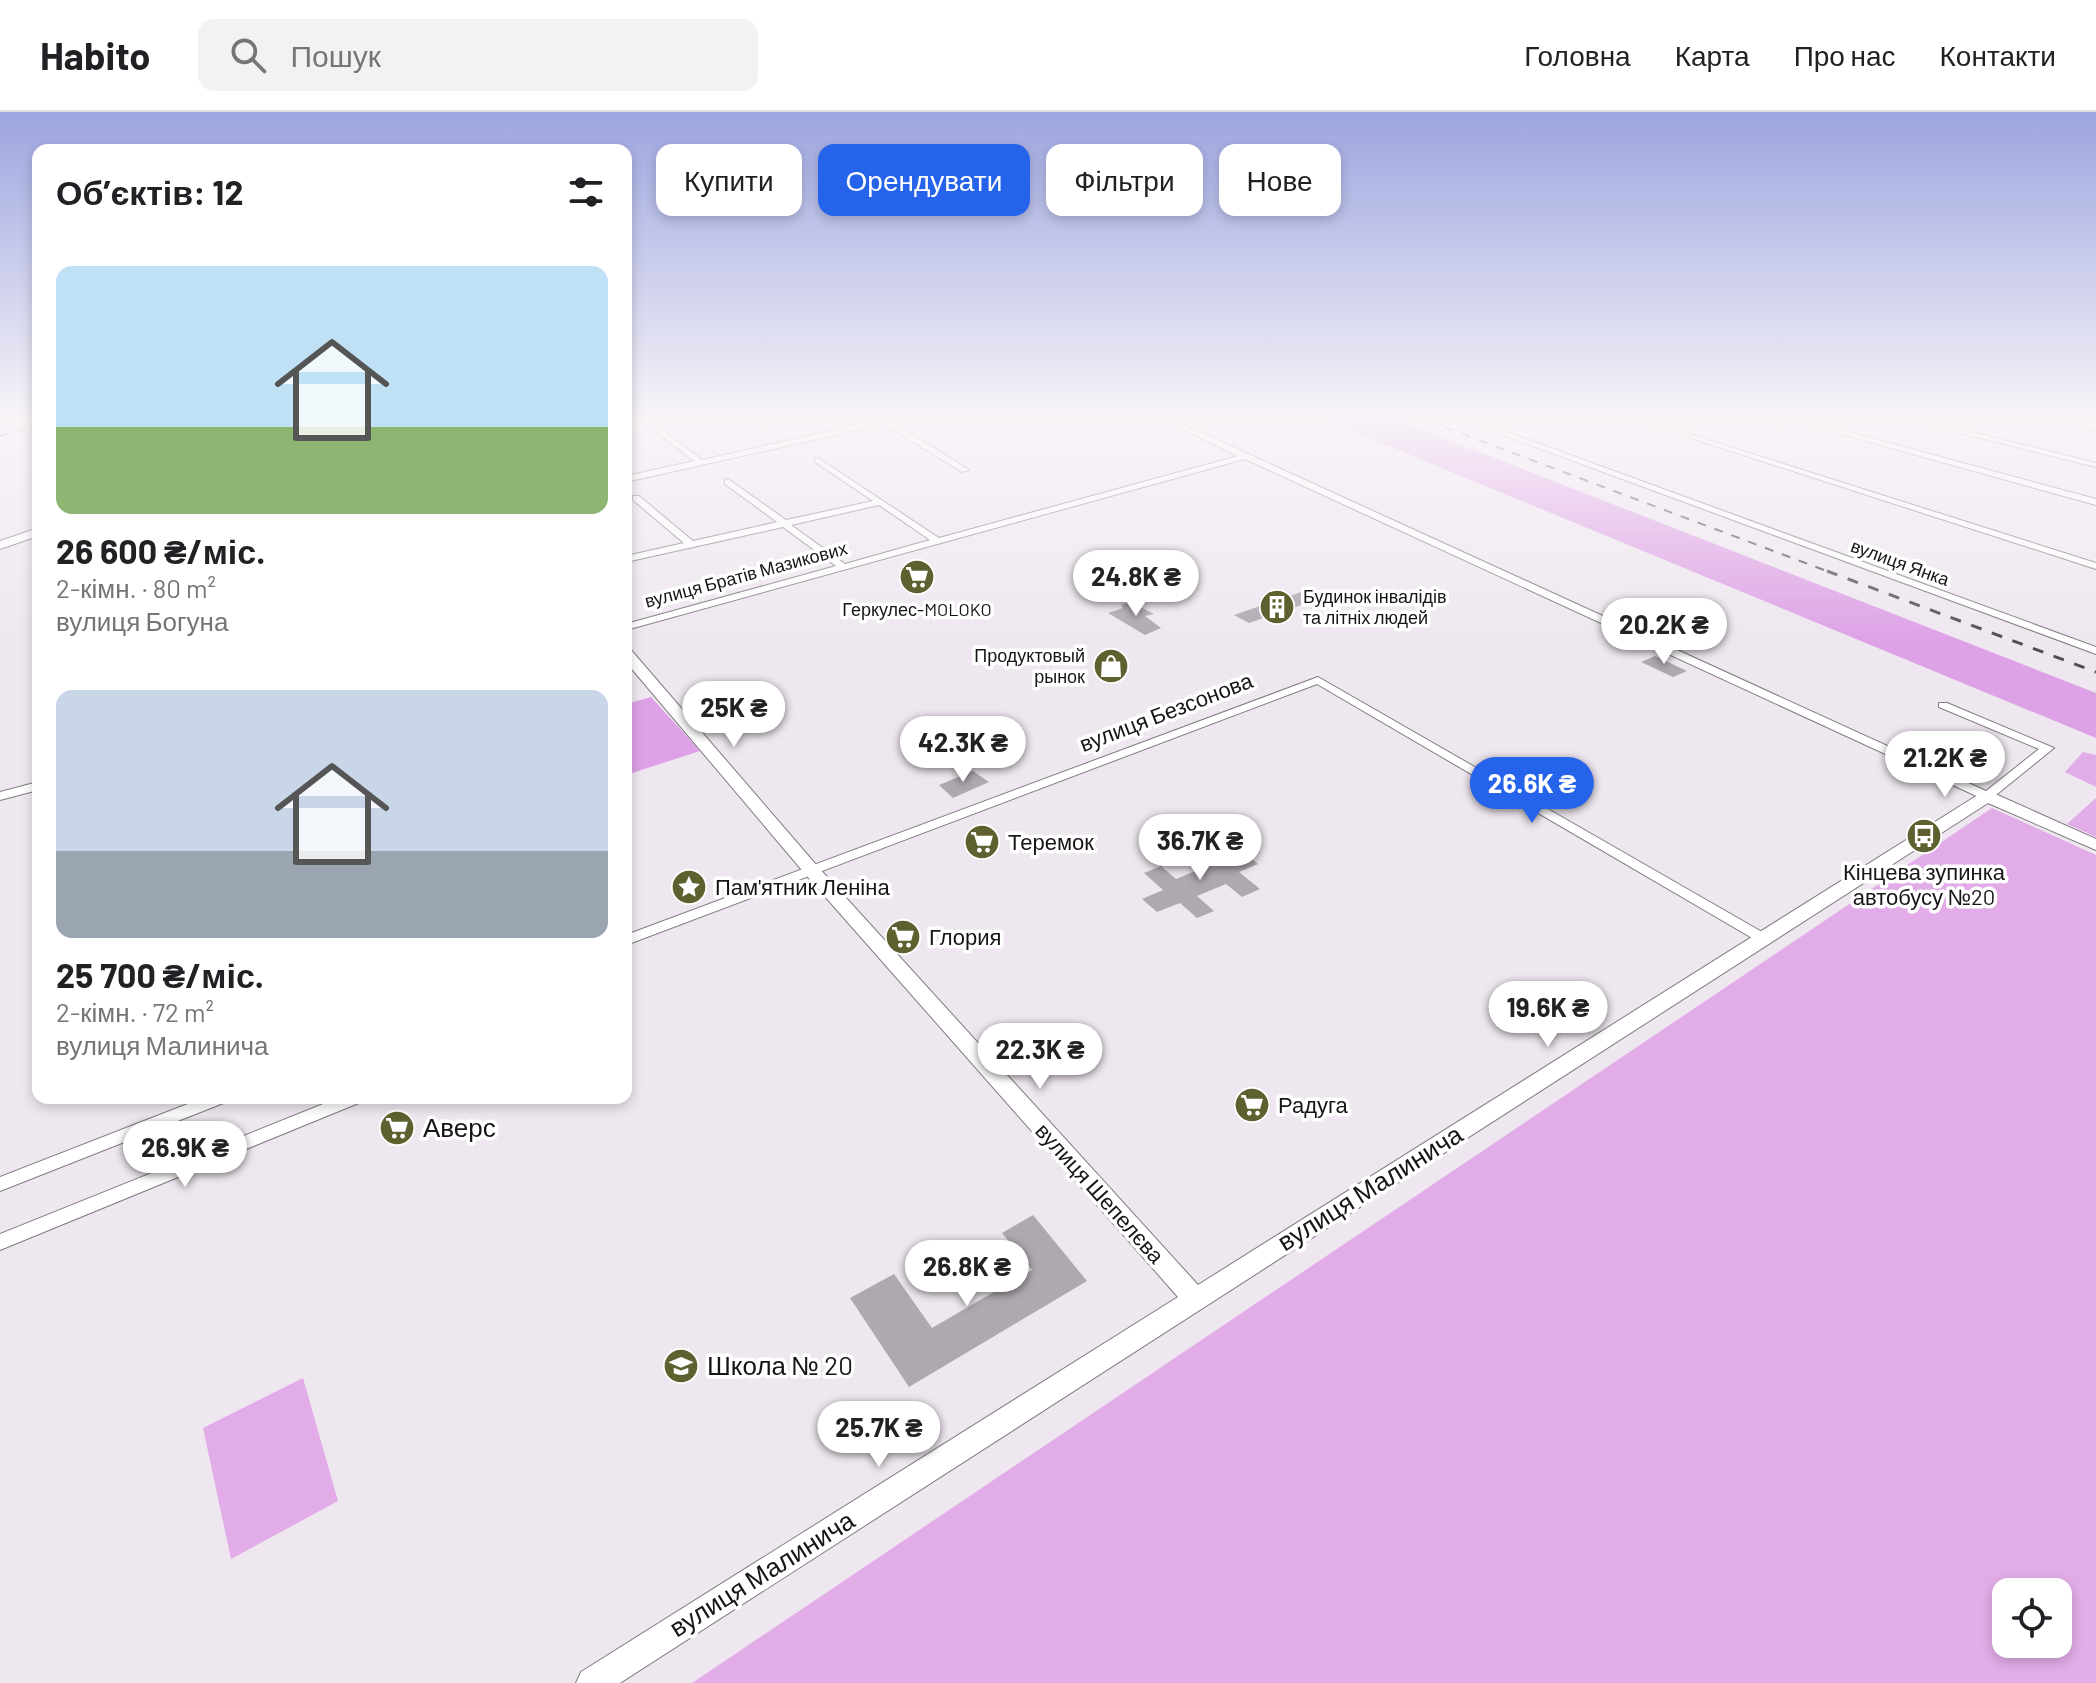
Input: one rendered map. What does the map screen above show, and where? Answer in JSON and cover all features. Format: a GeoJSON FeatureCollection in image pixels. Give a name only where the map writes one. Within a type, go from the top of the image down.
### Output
{"type":"FeatureCollection","features":[{"type":"Feature","properties":{"kind":"main road"},"geometry":{"type":"LineString","coordinates":[[0,543],[32,532]]}},
{"type":"Feature","properties":{"kind":"street"},"geometry":{"type":"LineString","coordinates":[[745,494],[843,567]]}},
{"type":"Feature","properties":{"kind":"street"},"geometry":{"type":"LineString","coordinates":[[869,494],[938,541]]}},
{"type":"Feature","properties":{"kind":"street","name":"вулиця Братів Мазикових"},"geometry":{"type":"LineString","coordinates":[[632,625],[1107,494]]}},
{"type":"Feature","properties":{"kind":"street"},"geometry":{"type":"LineString","coordinates":[[1329,494],[2096,845]]}},
{"type":"Feature","properties":{"kind":"street","name":"вулиця Янка"},"geometry":{"type":"LineString","coordinates":[[1668,494],[2096,651]]}},
{"type":"Feature","properties":{"kind":"street"},"geometry":{"type":"LineString","coordinates":[[1870,494],[2096,566]]}},
{"type":"Feature","properties":{"kind":"street"},"geometry":{"type":"LineString","coordinates":[[2068,494],[2096,502]]}},
{"type":"Feature","properties":{"kind":"street"},"geometry":{"type":"LineString","coordinates":[[636,498],[692,545]]}},
{"type":"Feature","properties":{"kind":"street"},"geometry":{"type":"LineString","coordinates":[[632,558],[880,502]]}},
{"type":"Feature","properties":{"kind":"street","name":"вулиця Шепелєва"},"geometry":{"type":"LineString","coordinates":[[632,660],[812,871],[1195,1299]]}},
{"type":"Feature","properties":{"kind":"street","name":"вулиця Безсонова"},"geometry":{"type":"LineString","coordinates":[[632,938],[1318,680],[1764,939]]}},
{"type":"Feature","properties":{"kind":"street","name":"вулиця Малинича"},"geometry":{"type":"LineString","coordinates":[[592,1683],[1987,796],[2048,748],[1943,705]]}},
{"type":"Feature","properties":{"kind":"street"},"geometry":{"type":"LineString","coordinates":[[0,796],[32,788]]}},
{"type":"Feature","properties":{"kind":"street"},"geometry":{"type":"LineString","coordinates":[[0,1184],[205,1104]]}},
{"type":"Feature","properties":{"kind":"street"},"geometry":{"type":"LineString","coordinates":[[0,1242],[340,1104]]}},
{"type":"Feature","properties":{"kind":"shaded area"},"geometry":{"type":"Polygon","coordinates":[[[1506,494],[1588,494],[2096,693],[2096,738],[1506,494]]]}},
{"type":"Feature","properties":{"kind":"shaded area"},"geometry":{"type":"Polygon","coordinates":[[[651,697],[700,751],[632,773],[632,702],[651,697]]]}},
{"type":"Feature","properties":{"kind":"shaded area"},"geometry":{"type":"Polygon","coordinates":[[[2083,752],[2096,755],[2096,787],[2065,772],[2083,752]]]}},
{"type":"Feature","properties":{"kind":"shaded area"},"geometry":{"type":"Polygon","coordinates":[[[2096,798],[2096,837],[2067,824],[2096,798]]]}},
{"type":"Feature","properties":{"kind":"shaded area"},"geometry":{"type":"Polygon","coordinates":[[[1992,808],[2096,855],[2096,1683],[692,1683],[1992,808]]]}},
{"type":"Feature","properties":{"kind":"shaded area"},"geometry":{"type":"Polygon","coordinates":[[[303,1378],[338,1501],[231,1559],[203,1428],[303,1378]]]}},
{"type":"Feature","properties":{"kind":"building","name":"Будинок інвалідів та літніх людей"},"geometry":{"type":"Polygon","coordinates":[[[1304,591],[1319,599],[1249,623],[1234,615],[1304,591]]]}},
{"type":"Feature","properties":{"kind":"building"},"geometry":{"type":"Polygon","coordinates":[[[1131,602],[1154,614],[1145,616],[1161,628],[1145,635],[1108,613],[1131,602]]]}},
{"type":"Feature","properties":{"kind":"building"},"geometry":{"type":"Polygon","coordinates":[[[1655,656],[1687,671],[1673,677],[1641,662],[1655,656]]]}},
{"type":"Feature","properties":{"kind":"building"},"geometry":{"type":"Polygon","coordinates":[[[973,771],[989,782],[953,798],[939,785],[973,771]]]}},
{"type":"Feature","properties":{"kind":"building"},"geometry":{"type":"Polygon","coordinates":[[[1206,847],[1224,862],[1245,853],[1258,864],[1239,872],[1260,889],[1242,897],[1226,884],[1197,896],[1214,911],[1197,918],[1180,903],[1157,912],[1142,899],[1163,890],[1144,873],[1161,866],[1176,879],[1205,867],[1189,854],[1206,847]]]}},
{"type":"Feature","properties":{"kind":"building"},"geometry":{"type":"Polygon","coordinates":[[[1033,1215],[1087,1281],[909,1387],[850,1298],[894,1274],[932,1328],[1032,1270],[1002,1233],[1033,1215]]]}},
{"type":"Feature","properties":{"kind":"railway"},"geometry":{"type":"LineString","coordinates":[[1623,494],[1832,573]]}},
{"type":"Feature","properties":{"kind":"railway"},"geometry":{"type":"LineString","coordinates":[[1827,571],[2096,672]]}},
{"type":"Feature","properties":{"kind":"place","name":"Геркулес-MOLOKO"},"geometry":{"type":"Point","coordinates":[917,577]}},
{"type":"Feature","properties":{"kind":"place","name":"Будинок інвалідів та літніх людей"},"geometry":{"type":"Point","coordinates":[1277,607]}},
{"type":"Feature","properties":{"kind":"place","name":"Продуктовый рынок"},"geometry":{"type":"Point","coordinates":[1111,666]}},
{"type":"Feature","properties":{"kind":"place","name":"Кінцева зупинка автобусу №20"},"geometry":{"type":"Point","coordinates":[1924,836]}},
{"type":"Feature","properties":{"kind":"place","name":"Теремок"},"geometry":{"type":"Point","coordinates":[982,842]}},
{"type":"Feature","properties":{"kind":"place","name":"Пам'ятник Леніна"},"geometry":{"type":"Point","coordinates":[689,887]}},
{"type":"Feature","properties":{"kind":"place","name":"Глория"},"geometry":{"type":"Point","coordinates":[903,937]}},
{"type":"Feature","properties":{"kind":"place","name":"Радуга"},"geometry":{"type":"Point","coordinates":[1252,1105]}},
{"type":"Feature","properties":{"kind":"place","name":"Аверс"},"geometry":{"type":"Point","coordinates":[397,1128]}},
{"type":"Feature","properties":{"kind":"place","name":"Школа № 20"},"geometry":{"type":"Point","coordinates":[681,1366]}}]}
